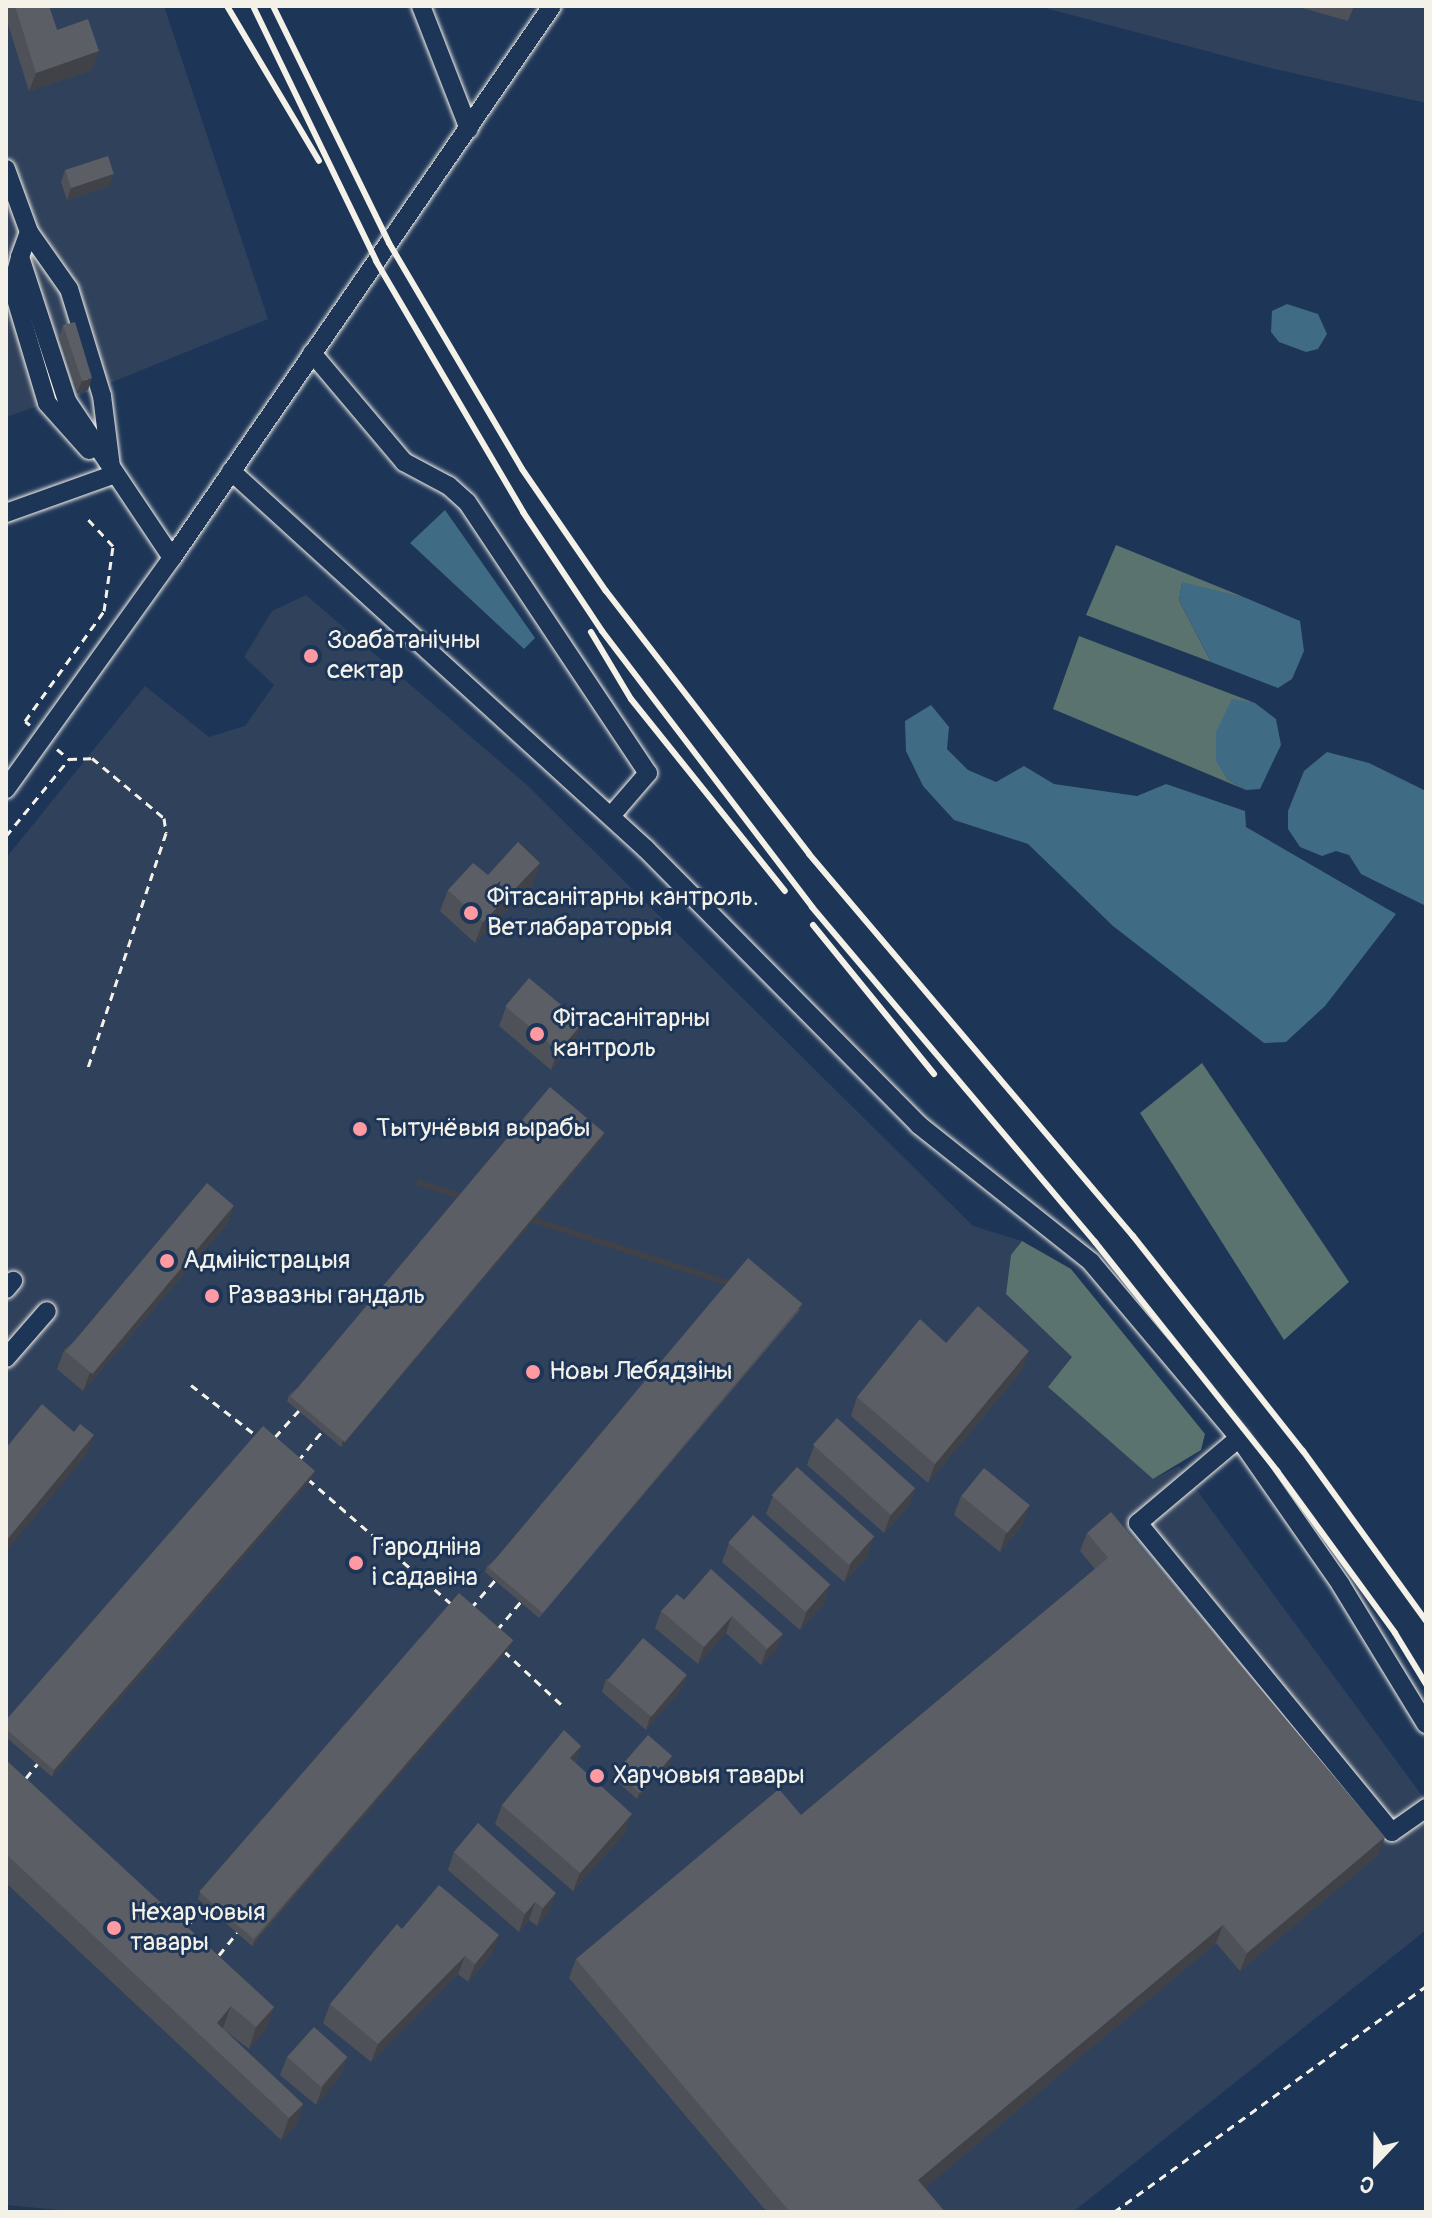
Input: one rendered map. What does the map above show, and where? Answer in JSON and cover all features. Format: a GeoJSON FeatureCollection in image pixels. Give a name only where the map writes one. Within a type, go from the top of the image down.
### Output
{"type":"FeatureCollection","features":[{"type":"Feature","properties":{"kind":"street"},"geometry":{"type":"LineString","coordinates":[[421,6],[469,129]]}},
{"type":"Feature","properties":{"kind":"street"},"geometry":{"type":"LineString","coordinates":[[6,789],[172,558],[552,6]]}},
{"type":"Feature","properties":{"kind":"street"},"geometry":{"type":"LineString","coordinates":[[6,169],[29,232],[69,289],[102,396],[110,472]]}},
{"type":"Feature","properties":{"kind":"street"},"geometry":{"type":"LineString","coordinates":[[29,232],[20,257],[67,401],[110,472],[172,558]]}},
{"type":"Feature","properties":{"kind":"street"},"geometry":{"type":"LineString","coordinates":[[312,353],[404,462],[449,486],[467,502],[648,773],[611,816]]}},
{"type":"Feature","properties":{"kind":"street"},"geometry":{"type":"LineString","coordinates":[[231,471],[611,816],[919,1125],[1091,1262],[1239,1438],[1341,1585],[1426,1724]]}},
{"type":"Feature","properties":{"kind":"street"},"geometry":{"type":"LineString","coordinates":[[6,513],[110,472]]}},
{"type":"Feature","properties":{"kind":"street"},"geometry":{"type":"LineString","coordinates":[[6,1358],[47,1311]]}},
{"type":"Feature","properties":{"kind":"street"},"geometry":{"type":"LineString","coordinates":[[1239,1438],[1138,1523],[1392,1832],[1426,1808]]}},
{"type":"Feature","properties":{"kind":"path"},"geometry":{"type":"LineString","coordinates":[[87,518],[113,546],[104,611],[25,721],[69,759],[92,758],[164,818],[166,833],[87,1071]]}},
{"type":"Feature","properties":{"kind":"path"},"geometry":{"type":"LineString","coordinates":[[6,836],[69,759]]}},
{"type":"Feature","properties":{"kind":"path"},"geometry":{"type":"LineString","coordinates":[[191,1385],[268,1444],[302,1405]]}},
{"type":"Feature","properties":{"kind":"path"},"geometry":{"type":"LineString","coordinates":[[294,1467],[328,1425]]}},
{"type":"Feature","properties":{"kind":"path"},"geometry":{"type":"LineString","coordinates":[[305,1476],[453,1605]]}},
{"type":"Feature","properties":{"kind":"path"},"geometry":{"type":"LineString","coordinates":[[464,1615],[498,1576]]}},
{"type":"Feature","properties":{"kind":"path"},"geometry":{"type":"LineString","coordinates":[[490,1638],[524,1598]]}},
{"type":"Feature","properties":{"kind":"path"},"geometry":{"type":"LineString","coordinates":[[501,1648],[565,1708]]}},
{"type":"Feature","properties":{"kind":"path"},"geometry":{"type":"LineString","coordinates":[[26,1778],[46,1754]]}},
{"type":"Feature","properties":{"kind":"path"},"geometry":{"type":"LineString","coordinates":[[187,1926],[218,1891]]}},
{"type":"Feature","properties":{"kind":"path"},"geometry":{"type":"LineString","coordinates":[[219,1955],[249,1919]]}},
{"type":"Feature","properties":{"kind":"path"},"geometry":{"type":"LineString","coordinates":[[1114,2212],[1426,1986]]}},
{"type":"Feature","properties":{"kind":"shaded area"},"geometry":{"type":"Polygon","coordinates":[[[6,6],[164,6],[268,319],[58,404],[56,400],[6,417],[6,6]]]}},
{"type":"Feature","properties":{"kind":"shaded area"},"geometry":{"type":"Polygon","coordinates":[[[1038,6],[1426,6],[1426,103],[1270,68],[1038,6]]]}},
{"type":"Feature","properties":{"kind":"shaded area"},"geometry":{"type":"Polygon","coordinates":[[[1287,304],[1318,314],[1327,334],[1318,349],[1306,352],[1279,342],[1271,332],[1272,311],[1287,304]]]}},
{"type":"Feature","properties":{"kind":"shaded area"},"geometry":{"type":"Polygon","coordinates":[[[445,510],[535,638],[524,649],[410,543],[445,510]]]}},
{"type":"Feature","properties":{"kind":"shaded area"},"geometry":{"type":"Polygon","coordinates":[[[1182,582],[1246,598],[1300,621],[1304,651],[1292,679],[1278,688],[1211,662],[1179,600],[1182,582]]]}},
{"type":"Feature","properties":{"kind":"shaded area","name":"Новы Лебядзіны"},"geometry":{"type":"Polygon","coordinates":[[[306,595],[527,785],[973,1226],[1022,1241],[1011,1256],[1006,1294],[1073,1357],[1049,1388],[1153,1479],[1179,1466],[1426,1801],[1426,1930],[1073,2212],[81,2212],[6,2205],[6,858],[145,686],[209,737],[245,726],[274,685],[244,657],[272,611],[306,595]]]}},
{"type":"Feature","properties":{"kind":"shaded area"},"geometry":{"type":"Polygon","coordinates":[[[1232,699],[1255,703],[1276,719],[1281,745],[1260,789],[1246,790],[1227,779],[1216,761],[1216,732],[1232,699]]]}},
{"type":"Feature","properties":{"kind":"shaded area"},"geometry":{"type":"Polygon","coordinates":[[[931,705],[949,727],[947,749],[968,770],[996,782],[1024,766],[1054,784],[1137,796],[1166,784],[1245,811],[1246,827],[1396,914],[1325,1006],[1286,1042],[1264,1043],[1113,926],[1028,844],[954,820],[923,786],[906,751],[905,721],[931,705]]]}},
{"type":"Feature","properties":{"kind":"shaded area"},"geometry":{"type":"Polygon","coordinates":[[[1327,752],[1369,763],[1426,791],[1426,906],[1361,874],[1349,855],[1336,851],[1322,856],[1300,847],[1288,829],[1288,811],[1304,771],[1327,752]]]}},
{"type":"Feature","properties":{"kind":"green space"},"geometry":{"type":"Polygon","coordinates":[[[1116,545],[1246,598],[1182,583],[1179,600],[1211,662],[1086,615],[1116,545]]]}},
{"type":"Feature","properties":{"kind":"green space"},"geometry":{"type":"Polygon","coordinates":[[[1079,636],[1255,703],[1232,700],[1227,779],[1246,790],[1053,709],[1079,636]]]}},
{"type":"Feature","properties":{"kind":"green space"},"geometry":{"type":"Polygon","coordinates":[[[1202,1063],[1349,1282],[1284,1340],[1140,1113],[1202,1063]]]}},
{"type":"Feature","properties":{"kind":"green space"},"geometry":{"type":"Polygon","coordinates":[[[1022,1241],[1071,1269],[1205,1434],[1201,1450],[1153,1479],[1048,1387],[1072,1357],[1006,1294],[1011,1255],[1022,1241]]]}},
{"type":"Feature","properties":{"kind":"building"},"geometry":{"type":"Polygon","coordinates":[[[15,6],[49,6],[57,30],[88,19],[99,51],[36,73],[15,6]]]}},
{"type":"Feature","properties":{"kind":"building"},"geometry":{"type":"Polygon","coordinates":[[[108,156],[114,174],[71,188],[65,170],[108,156]]]}},
{"type":"Feature","properties":{"kind":"building"},"geometry":{"type":"Polygon","coordinates":[[[75,322],[92,378],[82,381],[63,325],[75,322]]]}},
{"type":"Feature","properties":{"kind":"building"},"geometry":{"type":"Polygon","coordinates":[[[518,842],[540,863],[483,922],[448,890],[473,863],[488,875],[518,842]]]}},
{"type":"Feature","properties":{"kind":"building"},"geometry":{"type":"Polygon","coordinates":[[[529,978],[583,1023],[559,1051],[505,1006],[529,978]]]}},
{"type":"Feature","properties":{"kind":"building"},"geometry":{"type":"Polygon","coordinates":[[[550,1087],[604,1133],[345,1442],[290,1396],[550,1087]]]}},
{"type":"Feature","properties":{"kind":"building"},"geometry":{"type":"Polygon","coordinates":[[[207,1183],[234,1205],[92,1374],[66,1352],[207,1183]]]}},
{"type":"Feature","properties":{"kind":"building"},"geometry":{"type":"Polygon","coordinates":[[[748,1258],[802,1304],[543,1613],[488,1567],[748,1258]]]}},
{"type":"Feature","properties":{"kind":"building"},"geometry":{"type":"Polygon","coordinates":[[[978,1306],[1029,1351],[935,1464],[857,1397],[920,1319],[946,1343],[978,1306]]]}},
{"type":"Feature","properties":{"kind":"building"},"geometry":{"type":"Polygon","coordinates":[[[42,1404],[74,1432],[80,1424],[94,1435],[6,1541],[6,1448],[42,1404]]]}},
{"type":"Feature","properties":{"kind":"building"},"geometry":{"type":"Polygon","coordinates":[[[837,1418],[915,1488],[891,1515],[813,1445],[837,1418]]]}},
{"type":"Feature","properties":{"kind":"building"},"geometry":{"type":"Polygon","coordinates":[[[263,1426],[315,1471],[54,1770],[6,1729],[6,1720],[263,1426]]]}},
{"type":"Feature","properties":{"kind":"building"},"geometry":{"type":"Polygon","coordinates":[[[797,1467],[874,1537],[849,1565],[772,1495],[797,1467]]]}},
{"type":"Feature","properties":{"kind":"building"},"geometry":{"type":"Polygon","coordinates":[[[984,1468],[1030,1505],[1007,1533],[961,1496],[984,1468]]]}},
{"type":"Feature","properties":{"kind":"building"},"geometry":{"type":"Polygon","coordinates":[[[1111,1512],[1385,1837],[1247,1953],[1223,1925],[918,2180],[945,2212],[790,2212],[576,1959],[779,1789],[801,1815],[1108,1558],[1087,1533],[1111,1512]]]}},
{"type":"Feature","properties":{"kind":"building"},"geometry":{"type":"Polygon","coordinates":[[[753,1515],[830,1585],[806,1612],[728,1542],[753,1515]]]}},
{"type":"Feature","properties":{"kind":"building"},"geometry":{"type":"Polygon","coordinates":[[[711,1569],[783,1634],[767,1649],[732,1616],[704,1647],[661,1611],[677,1594],[684,1600],[711,1569]]]}},
{"type":"Feature","properties":{"kind":"building"},"geometry":{"type":"Polygon","coordinates":[[[459,1593],[513,1640],[254,1939],[199,1892],[459,1593]]]}},
{"type":"Feature","properties":{"kind":"building"},"geometry":{"type":"Polygon","coordinates":[[[643,1638],[687,1675],[651,1717],[608,1680],[643,1638]]]}},
{"type":"Feature","properties":{"kind":"building"},"geometry":{"type":"Polygon","coordinates":[[[564,1730],[581,1746],[570,1758],[632,1814],[580,1873],[502,1805],[564,1730]]]}},
{"type":"Feature","properties":{"kind":"building"},"geometry":{"type":"Polygon","coordinates":[[[648,1735],[672,1756],[640,1793],[616,1772],[648,1735]]]}},
{"type":"Feature","properties":{"kind":"building"},"geometry":{"type":"Polygon","coordinates":[[[6,1760],[274,2007],[256,2027],[231,2006],[217,2023],[303,2104],[289,2118],[6,1854],[6,1760]]]}},
{"type":"Feature","properties":{"kind":"building"},"geometry":{"type":"Polygon","coordinates":[[[478,1823],[556,1893],[543,1908],[535,1902],[525,1914],[454,1852],[478,1823]]]}},
{"type":"Feature","properties":{"kind":"building"},"geometry":{"type":"Polygon","coordinates":[[[439,1885],[499,1935],[475,1964],[465,1956],[378,2044],[330,2004],[397,1924],[402,1929],[439,1885]]]}},
{"type":"Feature","properties":{"kind":"building"},"geometry":{"type":"Polygon","coordinates":[[[314,2027],[347,2057],[321,2087],[287,2057],[314,2027]]]}},
{"type":"Feature","properties":{"kind":"railway"},"geometry":{"type":"LineString","coordinates":[[227,6],[319,161]]}},
{"type":"Feature","properties":{"kind":"railway"},"geometry":{"type":"LineString","coordinates":[[253,6],[376,261],[523,512],[602,631],[812,907],[1095,1242],[1277,1471],[1395,1633],[1426,1684]]}},
{"type":"Feature","properties":{"kind":"railway"},"geometry":{"type":"LineString","coordinates":[[273,6],[389,243],[522,469],[606,591],[809,854],[1133,1236],[1303,1451],[1426,1621]]}},
{"type":"Feature","properties":{"kind":"railway"},"geometry":{"type":"LineString","coordinates":[[591,632],[631,699],[785,891]]}},
{"type":"Feature","properties":{"kind":"railway"},"geometry":{"type":"LineString","coordinates":[[813,925],[934,1074]]}},
{"type":"Feature","properties":{"kind":"place","name":"Зоабатанічны сектар"},"geometry":{"type":"Point","coordinates":[311,656]}},
{"type":"Feature","properties":{"kind":"place","name":"Фітасанітарны кантроль. Ветлабараторыя"},"geometry":{"type":"Point","coordinates":[471,913]}},
{"type":"Feature","properties":{"kind":"place","name":"Фітасанітарны кантроль"},"geometry":{"type":"Point","coordinates":[537,1034]}},
{"type":"Feature","properties":{"kind":"place","name":"Тытунёвыя вырабы"},"geometry":{"type":"Point","coordinates":[360,1129]}},
{"type":"Feature","properties":{"kind":"place","name":"Адміністрацыя"},"geometry":{"type":"Point","coordinates":[167,1261]}},
{"type":"Feature","properties":{"kind":"place","name":"Развазны гандаль"},"geometry":{"type":"Point","coordinates":[212,1296]}},
{"type":"Feature","properties":{"kind":"place","name":"Новы Лебядзіны"},"geometry":{"type":"Point","coordinates":[533,1372]}},
{"type":"Feature","properties":{"kind":"place","name":"Гародніна і садавіна"},"geometry":{"type":"Point","coordinates":[356,1563]}},
{"type":"Feature","properties":{"kind":"place","name":"Харчовыя тавары"},"geometry":{"type":"Point","coordinates":[597,1776]}},
{"type":"Feature","properties":{"kind":"place","name":"Нехарчовыя тавары"},"geometry":{"type":"Point","coordinates":[114,1928]}}]}
